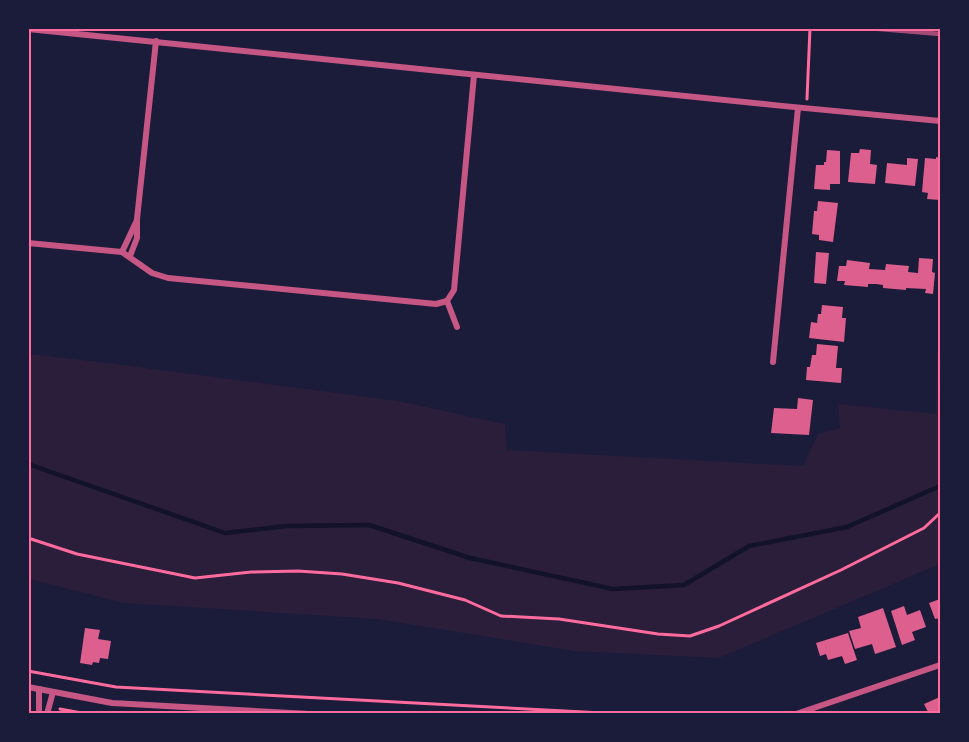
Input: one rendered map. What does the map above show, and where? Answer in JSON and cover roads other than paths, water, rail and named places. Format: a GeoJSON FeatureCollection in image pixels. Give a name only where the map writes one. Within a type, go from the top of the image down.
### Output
{"type":"FeatureCollection","features":[{"type":"Feature","properties":{"kind":"street"},"geometry":{"type":"LineString","coordinates":[[28,29],[940,121]]}},
{"type":"Feature","properties":{"kind":"street"},"geometry":{"type":"LineString","coordinates":[[130,256],[137,238],[137,219],[156,41]]}},
{"type":"Feature","properties":{"kind":"street"},"geometry":{"type":"LineString","coordinates":[[28,243],[122,252],[152,273],[168,278],[436,304],[447,301],[454,290],[474,75]]}},
{"type":"Feature","properties":{"kind":"street"},"geometry":{"type":"LineString","coordinates":[[773,362],[798,108]]}},
{"type":"Feature","properties":{"kind":"street"},"geometry":{"type":"LineString","coordinates":[[122,252],[137,219]]}},
{"type":"Feature","properties":{"kind":"street"},"geometry":{"type":"LineString","coordinates":[[447,301],[457,327]]}},
{"type":"Feature","properties":{"kind":"street"},"geometry":{"type":"LineString","coordinates":[[796,714],[940,665]]}},
{"type":"Feature","properties":{"kind":"street"},"geometry":{"type":"LineString","coordinates":[[28,687],[112,703],[309,714]]}},
{"type":"Feature","properties":{"kind":"street"},"geometry":{"type":"LineString","coordinates":[[39,689],[39,714]]}},
{"type":"Feature","properties":{"kind":"street"},"geometry":{"type":"LineString","coordinates":[[47,714],[53,692]]}},
{"type":"Feature","properties":{"kind":"waterway"},"geometry":{"type":"LineString","coordinates":[[28,464],[225,533],[286,526],[369,525],[470,558],[613,589],[684,585],[749,546],[847,527],[940,486]]}},
{"type":"Feature","properties":{"kind":"railway"},"geometry":{"type":"LineString","coordinates":[[868,28],[940,34]]}}]}
